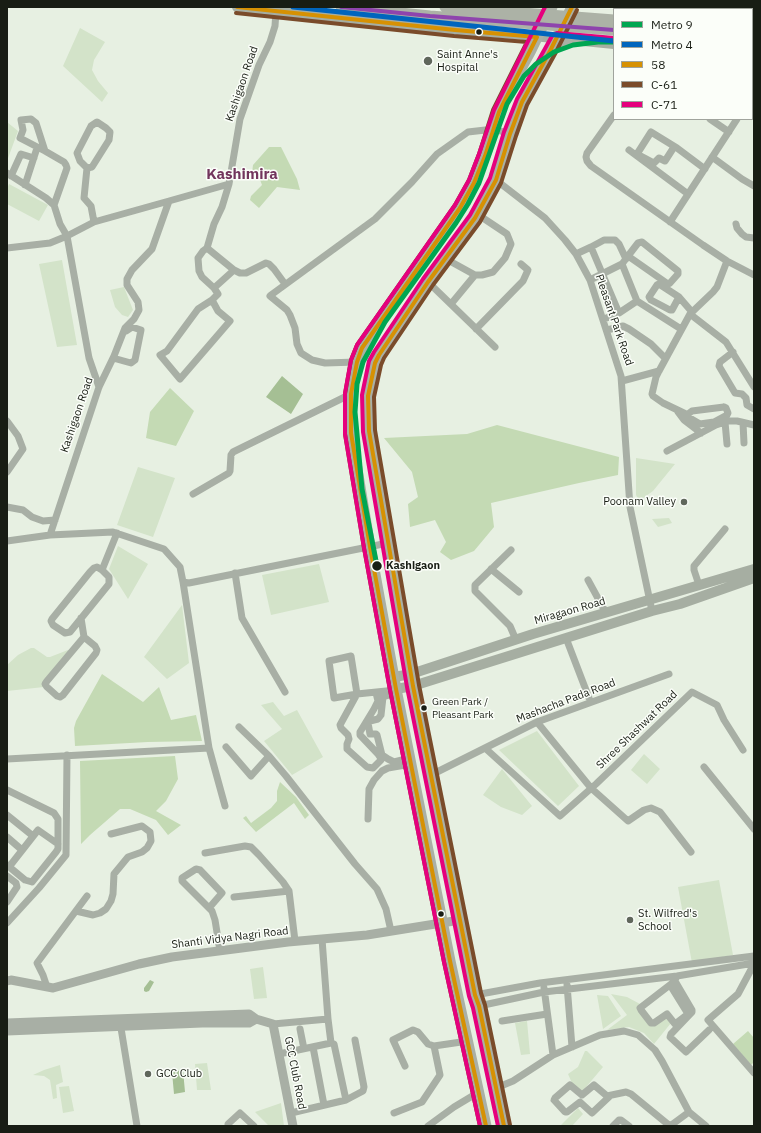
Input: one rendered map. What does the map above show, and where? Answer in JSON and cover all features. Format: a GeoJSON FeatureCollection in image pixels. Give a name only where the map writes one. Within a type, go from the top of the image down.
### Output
{"type":"FeatureCollection","features":[{"type":"Feature","properties":{"kind":"highway"},"geometry":{"type":"LineString","coordinates":[[340,7],[423,16],[613,30]]}},
{"type":"Feature","properties":{"kind":"highway"},"geometry":{"type":"LineString","coordinates":[[445,7],[613,20]]}},
{"type":"Feature","properties":{"kind":"main road"},"geometry":{"type":"LineString","coordinates":[[237,7],[277,9],[455,30],[613,44]]}},
{"type":"Feature","properties":{"kind":"main road"},"geometry":{"type":"LineString","coordinates":[[486,1126],[396,691],[351,433],[351,394],[357,362],[362,348],[460,208],[474,183],[485,156],[506,94],[552,7]]}},
{"type":"Feature","properties":{"kind":"main road"},"geometry":{"type":"LineString","coordinates":[[504,1126],[460,920],[413,686],[369,431],[368,396],[375,363],[379,355],[428,282],[477,214],[496,180],[510,134],[522,102],[557,39],[572,7]]}},
{"type":"Feature","properties":{"kind":"main road"},"geometry":{"type":"LineString","coordinates":[[655,7],[668,8]]}},
{"type":"Feature","properties":{"kind":"main road"},"geometry":{"type":"LineString","coordinates":[[550,50],[560,44],[574,40]]}},
{"type":"Feature","properties":{"kind":"main road"},"geometry":{"type":"LineString","coordinates":[[506,94],[522,102]]}},
{"type":"Feature","properties":{"kind":"main road"},"geometry":{"type":"LineString","coordinates":[[499,112],[516,118]]}},
{"type":"Feature","properties":{"kind":"main road"},"geometry":{"type":"LineString","coordinates":[[485,156],[501,163]]}},
{"type":"Feature","properties":{"kind":"main road"},"geometry":{"type":"LineString","coordinates":[[351,433],[369,431]]}},
{"type":"Feature","properties":{"kind":"main road","name":"Miragaon Road"},"geometry":{"type":"LineString","coordinates":[[394,677],[411,674],[516,640],[754,569]]}},
{"type":"Feature","properties":{"kind":"main road"},"geometry":{"type":"LineString","coordinates":[[396,691],[652,611],[680,604],[754,578]]}},
{"type":"Feature","properties":{"kind":"main road"},"geometry":{"type":"LineString","coordinates":[[418,708],[416,720],[416,743],[490,1126]]}},
{"type":"Feature","properties":{"kind":"main road"},"geometry":{"type":"LineString","coordinates":[[400,711],[416,743],[501,1126]]}},
{"type":"Feature","properties":{"kind":"street","name":"Kashigaon Road"},"geometry":{"type":"LineString","coordinates":[[214,288],[202,277],[198,266],[198,258],[207,248],[214,224],[222,207],[229,184],[240,119],[259,65],[270,42],[275,26],[277,9]]}},
{"type":"Feature","properties":{"kind":"street"},"geometry":{"type":"LineString","coordinates":[[613,116],[587,153],[586,159],[591,166],[727,261],[754,275]]}},
{"type":"Feature","properties":{"kind":"street"},"geometry":{"type":"LineString","coordinates":[[45,151],[38,126],[31,119],[22,119],[20,121],[23,130],[20,138],[64,162],[67,168],[54,206]]}},
{"type":"Feature","properties":{"kind":"street"},"geometry":{"type":"LineString","coordinates":[[711,120],[728,132]]}},
{"type":"Feature","properties":{"kind":"street"},"geometry":{"type":"LineString","coordinates":[[670,222],[736,120]]}},
{"type":"Feature","properties":{"kind":"street"},"geometry":{"type":"LineString","coordinates":[[97,122],[110,132],[109,140],[92,167],[87,168],[80,161],[77,153],[92,126],[97,122]]}},
{"type":"Feature","properties":{"kind":"street"},"geometry":{"type":"LineString","coordinates":[[357,362],[325,363],[312,360],[301,353],[296,344],[295,328],[290,315],[287,310],[270,296],[374,219],[412,182],[437,154],[468,132],[494,129],[510,134]]}},
{"type":"Feature","properties":{"kind":"street"},"geometry":{"type":"LineString","coordinates":[[674,146],[665,161],[659,158],[654,163],[638,154],[651,132],[674,146],[705,169]]}},
{"type":"Feature","properties":{"kind":"street"},"geometry":{"type":"LineString","coordinates":[[24,185],[37,148]]}},
{"type":"Feature","properties":{"kind":"street"},"geometry":{"type":"LineString","coordinates":[[629,150],[688,194]]}},
{"type":"Feature","properties":{"kind":"street"},"geometry":{"type":"LineString","coordinates":[[34,158],[21,154],[9,175],[46,198],[54,206],[60,224],[67,236],[89,358],[98,387]]}},
{"type":"Feature","properties":{"kind":"street"},"geometry":{"type":"LineString","coordinates":[[712,157],[754,186]]}},
{"type":"Feature","properties":{"kind":"street"},"geometry":{"type":"LineString","coordinates":[[87,168],[84,198],[91,206],[94,222]]}},
{"type":"Feature","properties":{"kind":"street","name":"Pleasant Park Road"},"geometry":{"type":"LineString","coordinates":[[496,180],[545,218],[576,254],[590,280],[622,376],[630,507],[652,611]]}},
{"type":"Feature","properties":{"kind":"street"},"geometry":{"type":"LineString","coordinates":[[7,248],[50,243],[94,222],[229,184]]}},
{"type":"Feature","properties":{"kind":"street","name":"Kashigaon Road"},"geometry":{"type":"LineString","coordinates":[[50,535],[98,387],[115,359],[125,328],[134,319],[139,310],[138,302],[127,285],[127,279],[132,270],[152,249],[168,201]]}},
{"type":"Feature","properties":{"kind":"street"},"geometry":{"type":"LineString","coordinates":[[446,258],[475,275],[482,275],[493,272],[505,258],[510,244],[507,234],[477,214]]}},
{"type":"Feature","properties":{"kind":"street"},"geometry":{"type":"LineString","coordinates":[[736,224],[737,228],[742,234],[746,237],[754,238]]}},
{"type":"Feature","properties":{"kind":"street"},"geometry":{"type":"LineString","coordinates":[[576,254],[604,240],[615,240],[626,260],[637,301],[681,329]]}},
{"type":"Feature","properties":{"kind":"street"},"geometry":{"type":"LineString","coordinates":[[590,280],[626,260],[638,243],[642,242],[678,271],[678,274],[668,284],[626,260]]}},
{"type":"Feature","properties":{"kind":"street"},"geometry":{"type":"LineString","coordinates":[[590,247],[619,313]]}},
{"type":"Feature","properties":{"kind":"street"},"geometry":{"type":"LineString","coordinates":[[207,248],[234,270],[240,273],[252,271],[262,264],[269,264],[285,284]]}},
{"type":"Feature","properties":{"kind":"street"},"geometry":{"type":"LineString","coordinates":[[688,415],[692,411],[724,407],[728,413],[724,418],[714,422],[704,424],[696,422],[690,419],[688,415],[676,410],[652,394],[659,371],[681,329],[691,313],[714,292],[727,261]]}},
{"type":"Feature","properties":{"kind":"street"},"geometry":{"type":"LineString","coordinates":[[476,329],[523,281],[528,270],[521,264]]}},
{"type":"Feature","properties":{"kind":"street"},"geometry":{"type":"LineString","coordinates":[[212,300],[218,311],[230,321],[180,379],[160,355],[167,351],[198,309],[218,294],[214,288],[234,270]]}},
{"type":"Feature","properties":{"kind":"street"},"geometry":{"type":"LineString","coordinates":[[451,304],[475,275]]}},
{"type":"Feature","properties":{"kind":"street"},"geometry":{"type":"LineString","coordinates":[[428,282],[495,347]]}},
{"type":"Feature","properties":{"kind":"street"},"geometry":{"type":"LineString","coordinates":[[679,297],[691,313],[726,342],[733,352],[754,386],[744,395]]}},
{"type":"Feature","properties":{"kind":"street"},"geometry":{"type":"LineString","coordinates":[[604,320],[619,313],[637,301]]}},
{"type":"Feature","properties":{"kind":"street"},"geometry":{"type":"LineString","coordinates":[[607,330],[623,326],[651,344],[665,358]]}},
{"type":"Feature","properties":{"kind":"street"},"geometry":{"type":"LineString","coordinates":[[115,359],[131,363],[135,360],[140,330],[138,328],[130,328],[124,334],[120,344]]}},
{"type":"Feature","properties":{"kind":"street"},"geometry":{"type":"LineString","coordinates":[[733,352],[720,362],[719,366],[735,393],[741,393],[744,395]]}},
{"type":"Feature","properties":{"kind":"street"},"geometry":{"type":"LineString","coordinates":[[622,381],[659,371]]}},
{"type":"Feature","properties":{"kind":"street"},"geometry":{"type":"LineString","coordinates":[[193,494],[228,474],[230,471],[231,455],[233,452],[351,394]]}},
{"type":"Feature","properties":{"kind":"street"},"geometry":{"type":"LineString","coordinates":[[744,395],[747,404],[754,409]]}},
{"type":"Feature","properties":{"kind":"street"},"geometry":{"type":"LineString","coordinates":[[676,410],[684,420],[701,433]]}},
{"type":"Feature","properties":{"kind":"street"},"geometry":{"type":"LineString","coordinates":[[7,421],[18,436],[23,449],[7,472]]}},
{"type":"Feature","properties":{"kind":"street"},"geometry":{"type":"LineString","coordinates":[[667,452],[716,425],[725,422],[737,421],[754,425]]}},
{"type":"Feature","properties":{"kind":"street"},"geometry":{"type":"LineString","coordinates":[[725,422],[727,444]]}},
{"type":"Feature","properties":{"kind":"street"},"geometry":{"type":"LineString","coordinates":[[743,423],[744,443]]}},
{"type":"Feature","properties":{"kind":"street"},"geometry":{"type":"LineString","coordinates":[[7,507],[23,510],[32,517],[43,521],[55,520]]}},
{"type":"Feature","properties":{"kind":"street"},"geometry":{"type":"LineString","coordinates":[[699,585],[694,566],[725,529]]}},
{"type":"Feature","properties":{"kind":"street"},"geometry":{"type":"LineString","coordinates":[[7,541],[50,535],[113,532],[164,549],[180,567],[209,748],[225,806]]}},
{"type":"Feature","properties":{"kind":"street"},"geometry":{"type":"LineString","coordinates":[[102,570],[117,533]]}},
{"type":"Feature","properties":{"kind":"street"},"geometry":{"type":"LineString","coordinates":[[183,582],[189,583],[388,543]]}},
{"type":"Feature","properties":{"kind":"street"},"geometry":{"type":"LineString","coordinates":[[511,550],[475,585],[475,591],[510,626],[516,640]]}},
{"type":"Feature","properties":{"kind":"street"},"geometry":{"type":"LineString","coordinates":[[94,568],[102,570],[109,577],[109,584],[70,632],[68,634],[53,625],[51,621],[52,618],[94,568]]}},
{"type":"Feature","properties":{"kind":"street"},"geometry":{"type":"LineString","coordinates":[[491,569],[519,592]]}},
{"type":"Feature","properties":{"kind":"street"},"geometry":{"type":"LineString","coordinates":[[235,573],[242,618],[285,692]]}},
{"type":"Feature","properties":{"kind":"street"},"geometry":{"type":"LineString","coordinates":[[588,580],[606,613]]}},
{"type":"Feature","properties":{"kind":"street"},"geometry":{"type":"LineString","coordinates":[[81,618],[84,637],[95,646],[97,650],[63,695],[60,697],[57,696],[47,687],[47,681],[84,637]]}},
{"type":"Feature","properties":{"kind":"street"},"geometry":{"type":"LineString","coordinates":[[566,638],[589,698]]}},
{"type":"Feature","properties":{"kind":"street"},"geometry":{"type":"LineString","coordinates":[[360,734],[380,757],[381,760],[373,768],[367,767],[347,749],[349,737],[340,725],[357,694],[351,656],[329,660],[334,698],[357,694],[396,691]]}},
{"type":"Feature","properties":{"kind":"street","name":"Mashacha Pada Road"},"geometry":{"type":"LineString","coordinates":[[431,775],[537,722],[669,674]]}},
{"type":"Feature","properties":{"kind":"street"},"geometry":{"type":"LineString","coordinates":[[396,691],[383,697],[381,715],[378,719],[368,723],[370,734],[377,735],[382,755],[388,759],[394,762],[411,761]]}},
{"type":"Feature","properties":{"kind":"street","name":"Shree Shashwat Road"},"geometry":{"type":"LineString","coordinates":[[485,748],[560,816],[692,692],[717,706],[743,750]]}},
{"type":"Feature","properties":{"kind":"street"},"geometry":{"type":"LineString","coordinates":[[360,734],[361,729],[378,701],[376,693]]}},
{"type":"Feature","properties":{"kind":"street"},"geometry":{"type":"LineString","coordinates":[[537,722],[591,788],[628,822],[644,810],[651,808],[660,812],[692,852]]}},
{"type":"Feature","properties":{"kind":"street"},"geometry":{"type":"LineString","coordinates":[[239,727],[269,756],[355,864],[377,889],[386,909],[391,931]]}},
{"type":"Feature","properties":{"kind":"street"},"geometry":{"type":"LineString","coordinates":[[349,737],[360,734]]}},
{"type":"Feature","properties":{"kind":"street"},"geometry":{"type":"LineString","coordinates":[[226,747],[251,776],[269,756]]}},
{"type":"Feature","properties":{"kind":"street"},"geometry":{"type":"LineString","coordinates":[[7,759],[209,748]]}},
{"type":"Feature","properties":{"kind":"street"},"geometry":{"type":"LineString","coordinates":[[7,923],[39,888],[66,855],[67,755]]}},
{"type":"Feature","properties":{"kind":"street"},"geometry":{"type":"LineString","coordinates":[[368,819],[369,789],[374,780],[382,771],[411,761]]}},
{"type":"Feature","properties":{"kind":"street"},"geometry":{"type":"LineString","coordinates":[[704,766],[754,828]]}},
{"type":"Feature","properties":{"kind":"street"},"geometry":{"type":"LineString","coordinates":[[7,790],[56,815],[58,819],[58,844],[56,852],[32,882],[25,880],[8,866],[38,830],[58,844]]}},
{"type":"Feature","properties":{"kind":"street"},"geometry":{"type":"LineString","coordinates":[[7,815],[33,836]]}},
{"type":"Feature","properties":{"kind":"street"},"geometry":{"type":"LineString","coordinates":[[76,911],[93,915],[100,913],[106,908],[111,902],[114,894],[114,874],[128,856],[142,852],[147,848],[151,838],[150,832],[142,826],[111,834]]}},
{"type":"Feature","properties":{"kind":"street"},"geometry":{"type":"LineString","coordinates":[[7,837],[22,850]]}},
{"type":"Feature","properties":{"kind":"street"},"geometry":{"type":"LineString","coordinates":[[205,852],[248,846],[264,860],[289,891],[295,941]]}},
{"type":"Feature","properties":{"kind":"street"},"geometry":{"type":"LineString","coordinates":[[209,908],[222,893],[200,870],[196,868],[182,878],[182,880],[209,908],[214,916],[220,951]]}},
{"type":"Feature","properties":{"kind":"street"},"geometry":{"type":"LineString","coordinates":[[7,876],[16,883],[17,886],[7,902]]}},
{"type":"Feature","properties":{"kind":"street"},"geometry":{"type":"LineString","coordinates":[[234,897],[289,891]]}},
{"type":"Feature","properties":{"kind":"street"},"geometry":{"type":"LineString","coordinates":[[47,987],[37,963],[87,896]]}},
{"type":"Feature","properties":{"kind":"street","name":"Shanti Vidya Nagri Road"},"geometry":{"type":"LineString","coordinates":[[7,981],[11,980],[53,988],[145,962],[172,957],[295,941],[367,935],[460,920]]}},
{"type":"Feature","properties":{"kind":"street"},"geometry":{"type":"LineString","coordinates":[[322,939],[331,1043],[335,1046],[346,1100]]}},
{"type":"Feature","properties":{"kind":"street"},"geometry":{"type":"LineString","coordinates":[[476,996],[543,982],[754,956]]}},
{"type":"Feature","properties":{"kind":"street"},"geometry":{"type":"LineString","coordinates":[[479,1006],[567,988],[674,981],[754,964]]}},
{"type":"Feature","properties":{"kind":"street"},"geometry":{"type":"LineString","coordinates":[[754,964],[738,994],[708,1020],[754,1073]]}},
{"type":"Feature","properties":{"kind":"street"},"geometry":{"type":"LineString","coordinates":[[674,981],[640,1008],[651,1023],[654,1023],[667,1014],[675,1024],[688,1014],[674,981],[676,966]]}},
{"type":"Feature","properties":{"kind":"street"},"geometry":{"type":"LineString","coordinates":[[566,980],[572,1047]]}},
{"type":"Feature","properties":{"kind":"street"},"geometry":{"type":"LineString","coordinates":[[674,981],[692,1012],[671,1034],[670,1037],[686,1052],[709,1030]]}},
{"type":"Feature","properties":{"kind":"street"},"geometry":{"type":"LineString","coordinates":[[543,982],[553,1055]]}},
{"type":"Feature","properties":{"kind":"street"},"geometry":{"type":"LineString","coordinates":[[502,1021],[547,1014]]}},
{"type":"Feature","properties":{"kind":"street"},"geometry":{"type":"LineString","coordinates":[[7,1023],[19,1026],[251,1019],[273,1024],[328,1019]]}},
{"type":"Feature","properties":{"kind":"street"},"geometry":{"type":"LineString","coordinates":[[120,1022],[137,1126]]}},
{"type":"Feature","properties":{"kind":"street","name":"GCC Club Road"},"geometry":{"type":"LineString","coordinates":[[273,1024],[293,1126]]}},
{"type":"Feature","properties":{"kind":"street"},"geometry":{"type":"LineString","coordinates":[[7,1031],[19,1026]]}},
{"type":"Feature","properties":{"kind":"street"},"geometry":{"type":"LineString","coordinates":[[300,1029],[304,1049]]}},
{"type":"Feature","properties":{"kind":"street"},"geometry":{"type":"LineString","coordinates":[[405,1066],[393,1040],[413,1030],[418,1032],[428,1044],[434,1046],[468,1041]]}},
{"type":"Feature","properties":{"kind":"street"},"geometry":{"type":"LineString","coordinates":[[496,1088],[513,1081],[553,1055],[608,1032],[624,1031],[638,1035],[659,1055],[689,1112],[706,1126]]}},
{"type":"Feature","properties":{"kind":"street"},"geometry":{"type":"LineString","coordinates":[[290,1112],[346,1100],[360,1093],[364,1089],[355,1040]]}},
{"type":"Feature","properties":{"kind":"street"},"geometry":{"type":"LineString","coordinates":[[279,1054],[331,1043]]}},
{"type":"Feature","properties":{"kind":"street"},"geometry":{"type":"LineString","coordinates":[[313,1046],[324,1105]]}},
{"type":"Feature","properties":{"kind":"street"},"geometry":{"type":"LineString","coordinates":[[394,1113],[422,1102],[440,1075],[434,1046]]}},
{"type":"Feature","properties":{"kind":"street"},"geometry":{"type":"LineString","coordinates":[[610,1096],[607,1096],[594,1085],[582,1096],[570,1085],[554,1100],[565,1112],[580,1102],[592,1113],[610,1096],[626,1092],[631,1094],[670,1126],[689,1112]]}},
{"type":"Feature","properties":{"kind":"street"},"geometry":{"type":"LineString","coordinates":[[432,1125],[454,1107],[479,1092]]}},
{"type":"Feature","properties":{"kind":"street"},"geometry":{"type":"LineString","coordinates":[[228,1126],[228,1124],[240,1113],[254,1126]]}},
{"type":"Feature","properties":{"kind":"street"},"geometry":{"type":"LineString","coordinates":[[613,1126],[621,1120],[629,1126]]}},
{"type":"Feature","properties":{"kind":"shaded area"},"geometry":{"type":"Polygon","coordinates":[[[80,28],[105,42],[94,60],[92,70],[98,81],[108,93],[102,102],[63,66],[80,28]]]}},
{"type":"Feature","properties":{"kind":"shaded area"},"geometry":{"type":"Polygon","coordinates":[[[7,122],[18,131],[7,161],[7,122]]]}},
{"type":"Feature","properties":{"kind":"shaded area"},"geometry":{"type":"Polygon","coordinates":[[[269,147],[281,147],[297,179],[300,190],[277,187],[259,208],[250,200],[251,196],[262,185],[259,177],[252,173],[253,165],[269,147]]]}},
{"type":"Feature","properties":{"kind":"shaded area"},"geometry":{"type":"Polygon","coordinates":[[[9,184],[48,205],[39,221],[7,204],[7,189],[9,184]]]}},
{"type":"Feature","properties":{"kind":"shaded area"},"geometry":{"type":"Polygon","coordinates":[[[62,260],[77,345],[57,347],[39,264],[62,260]]]}},
{"type":"Feature","properties":{"kind":"shaded area"},"geometry":{"type":"Polygon","coordinates":[[[124,287],[133,310],[128,317],[122,315],[115,307],[110,290],[124,287]]]}},
{"type":"Feature","properties":{"kind":"shaded area"},"geometry":{"type":"Polygon","coordinates":[[[282,376],[303,394],[291,414],[266,397],[282,376]]]}},
{"type":"Feature","properties":{"kind":"shaded area"},"geometry":{"type":"Polygon","coordinates":[[[170,388],[194,411],[176,446],[146,438],[150,412],[170,388]]]}},
{"type":"Feature","properties":{"kind":"shaded area"},"geometry":{"type":"Polygon","coordinates":[[[497,425],[619,457],[618,475],[491,503],[494,527],[474,551],[451,560],[440,552],[446,542],[435,520],[410,527],[408,504],[418,497],[412,472],[384,438],[467,434],[497,425]]]}},
{"type":"Feature","properties":{"kind":"shaded area"},"geometry":{"type":"Polygon","coordinates":[[[636,458],[675,464],[653,491],[639,501],[636,495],[636,458]]]}},
{"type":"Feature","properties":{"kind":"shaded area"},"geometry":{"type":"Polygon","coordinates":[[[138,467],[175,478],[153,537],[117,525],[138,467]]]}},
{"type":"Feature","properties":{"kind":"shaded area"},"geometry":{"type":"Polygon","coordinates":[[[669,518],[672,523],[658,527],[652,519],[669,518]]]}},
{"type":"Feature","properties":{"kind":"shaded area"},"geometry":{"type":"Polygon","coordinates":[[[118,546],[148,564],[128,599],[109,569],[118,546]]]}},
{"type":"Feature","properties":{"kind":"shaded area"},"geometry":{"type":"Polygon","coordinates":[[[319,564],[329,602],[271,615],[262,575],[319,564]]]}},
{"type":"Feature","properties":{"kind":"shaded area"},"geometry":{"type":"Polygon","coordinates":[[[182,605],[189,663],[167,679],[144,657],[182,605]]]}},
{"type":"Feature","properties":{"kind":"shaded area"},"geometry":{"type":"Polygon","coordinates":[[[31,648],[34,648],[47,657],[68,650],[71,651],[44,687],[7,691],[7,665],[18,655],[31,648]]]}},
{"type":"Feature","properties":{"kind":"shaded area"},"geometry":{"type":"Polygon","coordinates":[[[102,674],[143,702],[159,687],[171,720],[196,715],[202,741],[75,746],[74,728],[76,721],[102,674]]]}},
{"type":"Feature","properties":{"kind":"shaded area"},"geometry":{"type":"Polygon","coordinates":[[[273,702],[284,716],[297,710],[323,757],[292,775],[264,741],[282,729],[261,705],[273,702]]]}},
{"type":"Feature","properties":{"kind":"shaded area"},"geometry":{"type":"Polygon","coordinates":[[[537,731],[579,786],[558,806],[499,750],[537,731]]]}},
{"type":"Feature","properties":{"kind":"shaded area"},"geometry":{"type":"Polygon","coordinates":[[[644,754],[660,769],[647,784],[631,770],[644,754]]]}},
{"type":"Feature","properties":{"kind":"shaded area"},"geometry":{"type":"Polygon","coordinates":[[[175,756],[178,779],[166,801],[156,811],[181,825],[168,835],[156,820],[130,809],[120,809],[81,844],[80,761],[175,756]]]}},
{"type":"Feature","properties":{"kind":"shaded area"},"geometry":{"type":"Polygon","coordinates":[[[502,769],[532,806],[522,815],[501,807],[483,795],[502,769]]]}},
{"type":"Feature","properties":{"kind":"shaded area"},"geometry":{"type":"Polygon","coordinates":[[[280,782],[296,797],[309,815],[305,819],[294,803],[256,832],[243,818],[246,816],[251,823],[271,808],[277,801],[277,791],[280,782]]]}},
{"type":"Feature","properties":{"kind":"shaded area"},"geometry":{"type":"Polygon","coordinates":[[[719,880],[733,955],[692,963],[678,887],[719,880]]]}},
{"type":"Feature","properties":{"kind":"shaded area"},"geometry":{"type":"Polygon","coordinates":[[[263,967],[267,998],[254,999],[250,969],[263,967]]]}},
{"type":"Feature","properties":{"kind":"shaded area"},"geometry":{"type":"Polygon","coordinates":[[[150,980],[154,982],[149,991],[146,992],[144,991],[144,988],[150,980]]]}},
{"type":"Feature","properties":{"kind":"shaded area"},"geometry":{"type":"Polygon","coordinates":[[[611,994],[627,997],[640,1004],[655,1023],[666,1016],[671,1023],[654,1044],[644,1033],[629,1027],[607,1030],[627,1015],[611,994]]]}},
{"type":"Feature","properties":{"kind":"shaded area"},"geometry":{"type":"Polygon","coordinates":[[[597,995],[608,996],[621,1016],[603,1029],[597,995]]]}},
{"type":"Feature","properties":{"kind":"shaded area"},"geometry":{"type":"Polygon","coordinates":[[[527,1021],[530,1054],[521,1055],[515,1023],[527,1021]]]}},
{"type":"Feature","properties":{"kind":"shaded area"},"geometry":{"type":"Polygon","coordinates":[[[748,1031],[754,1038],[754,1062],[751,1065],[733,1044],[748,1031]]]}},
{"type":"Feature","properties":{"kind":"shaded area"},"geometry":{"type":"Polygon","coordinates":[[[585,1051],[587,1051],[603,1067],[581,1093],[572,1083],[568,1074],[578,1067],[585,1051]]]}},
{"type":"Feature","properties":{"kind":"shaded area"},"geometry":{"type":"Polygon","coordinates":[[[207,1063],[211,1090],[197,1090],[195,1064],[207,1063]]]}},
{"type":"Feature","properties":{"kind":"shaded area"},"geometry":{"type":"Polygon","coordinates":[[[60,1065],[63,1082],[56,1085],[57,1098],[53,1099],[50,1080],[44,1076],[33,1075],[60,1065]]]}},
{"type":"Feature","properties":{"kind":"shaded area"},"geometry":{"type":"Polygon","coordinates":[[[183,1070],[185,1092],[174,1094],[172,1072],[183,1070]]]}},
{"type":"Feature","properties":{"kind":"shaded area"},"geometry":{"type":"Polygon","coordinates":[[[69,1086],[74,1111],[63,1113],[59,1087],[69,1086]]]}},
{"type":"Feature","properties":{"kind":"shaded area"},"geometry":{"type":"Polygon","coordinates":[[[281,1103],[284,1126],[269,1126],[255,1112],[281,1103]]]}},
{"type":"Feature","properties":{"kind":"shaded area"},"geometry":{"type":"Polygon","coordinates":[[[578,1108],[583,1114],[572,1126],[560,1126],[578,1108]]]}},
{"type":"Feature","properties":{"kind":"metro line","name":"4"},"geometry":{"type":"LineString","coordinates":[[293,7],[613,41]]}},
{"type":"Feature","properties":{"kind":"metro line","name":"9"},"geometry":{"type":"LineString","coordinates":[[377,566],[362,489],[355,412],[357,384],[363,362],[385,322],[468,204],[479,183],[507,104],[524,76],[536,64],[554,52],[573,45],[613,42]]}},
{"type":"Feature","properties":{"kind":"transit line","name":"58"},"geometry":{"type":"LineString","coordinates":[[237,7],[537,37],[499,112],[485,156],[474,183],[460,208],[362,348],[357,362],[351,394],[351,433],[396,689],[450,961],[486,1126]]}},
{"type":"Feature","properties":{"kind":"transit line"},"geometry":{"type":"LineString","coordinates":[[341,7],[430,16],[613,30]]}},
{"type":"Feature","properties":{"kind":"transit line","name":"C-71"},"geometry":{"type":"LineString","coordinates":[[480,1126],[444,962],[390,690],[345,434],[345,393],[351,360],[357,345],[455,205],[469,180],[494,110],[545,7]]}},
{"type":"Feature","properties":{"kind":"transit line","name":"58"},"geometry":{"type":"LineString","coordinates":[[504,1126],[479,1006],[475,995],[413,686],[369,431],[368,396],[375,363],[379,355],[428,282],[475,218],[496,180],[510,134],[522,102],[572,7]]}},
{"type":"Feature","properties":{"kind":"transit line","name":"C-61"},"geometry":{"type":"LineString","coordinates":[[510,1125],[485,1005],[481,993],[419,685],[375,430],[374,397],[384,358],[433,285],[480,222],[501,183],[527,105],[577,10]]}},
{"type":"Feature","properties":{"kind":"transit line","name":"C-61"},"geometry":{"type":"LineString","coordinates":[[236,13],[454,36],[527,42],[493,110],[469,180],[455,205],[357,345],[351,360],[345,394],[345,434],[390,690],[444,962],[480,1126]]}},
{"type":"Feature","properties":{"kind":"transit line","name":"C-71"},"geometry":{"type":"LineString","coordinates":[[498,1126],[473,1008],[469,996],[407,687],[363,432],[362,395],[369,361],[374,352],[423,279],[470,215],[490,178],[504,132],[517,99],[552,36],[557,33],[613,38]]}},
{"type":"Feature","properties":{"kind":"place","name":"Saint Anne's Hospital"},"geometry":{"type":"Point","coordinates":[428,61]}},
{"type":"Feature","properties":{"kind":"place","name":"Poonam Valley"},"geometry":{"type":"Point","coordinates":[684,502]}},
{"type":"Feature","properties":{"kind":"place","name":"Kashigaon"},"geometry":{"type":"Point","coordinates":[377,566]}},
{"type":"Feature","properties":{"kind":"place","name":"Green Park / Pleasant Park"},"geometry":{"type":"Point","coordinates":[424,708]}},
{"type":"Feature","properties":{"kind":"place","name":"St. Wilfred's School"},"geometry":{"type":"Point","coordinates":[630,920]}},
{"type":"Feature","properties":{"kind":"place","name":"GCC Club"},"geometry":{"type":"Point","coordinates":[148,1074]}},
{"type":"Feature","properties":{"kind":"district","name":"Kashimira"},"geometry":{"type":"Point","coordinates":[242,175]}}]}
